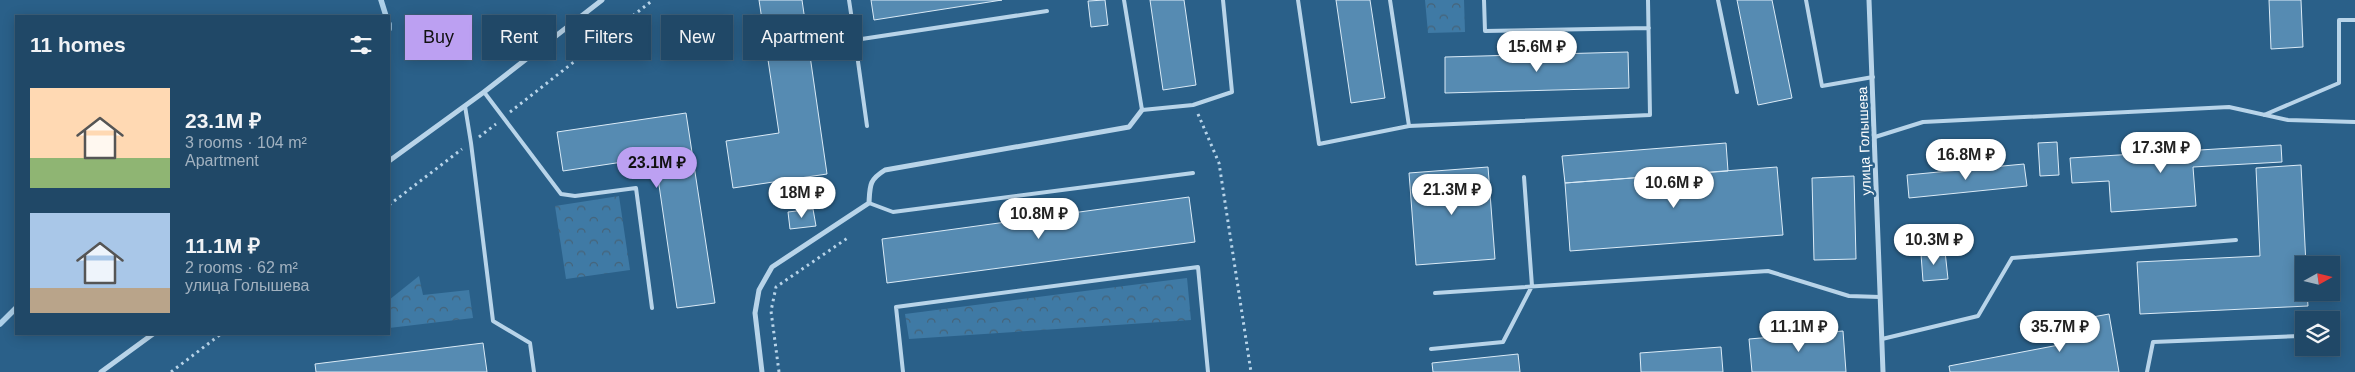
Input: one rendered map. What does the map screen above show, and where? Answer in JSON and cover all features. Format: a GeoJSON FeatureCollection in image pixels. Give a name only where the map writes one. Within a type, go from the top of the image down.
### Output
{"type":"FeatureCollection","features":[{"type":"Feature","properties":{"kind":"street"},"geometry":{"type":"LineString","coordinates":[[390,160],[484,92],[602,0]]}},
{"type":"Feature","properties":{"kind":"street","name":"улица Голышева"},"geometry":{"type":"LineString","coordinates":[[1870,0],[1883,372]]}},
{"type":"Feature","properties":{"kind":"street"},"geometry":{"type":"LineString","coordinates":[[762,372],[755,312],[758,290],[772,267],[869,203],[870,187],[874,176],[885,170],[1129,127],[1142,110]]}},
{"type":"Feature","properties":{"kind":"street"},"geometry":{"type":"LineString","coordinates":[[101,372],[152,335]]}},
{"type":"Feature","properties":{"kind":"lane"},"geometry":{"type":"LineString","coordinates":[[849,0],[851,15]]}},
{"type":"Feature","properties":{"kind":"lane"},"geometry":{"type":"LineString","coordinates":[[1124,0],[1142,110],[1193,105],[1232,92],[1223,0]]}},
{"type":"Feature","properties":{"kind":"lane"},"geometry":{"type":"LineString","coordinates":[[1298,0],[1319,144],[1409,126],[1650,115],[1648,0]]}},
{"type":"Feature","properties":{"kind":"lane"},"geometry":{"type":"LineString","coordinates":[[1390,0],[1409,126]]}},
{"type":"Feature","properties":{"kind":"lane"},"geometry":{"type":"LineString","coordinates":[[1484,0],[1485,31],[1649,28]]}},
{"type":"Feature","properties":{"kind":"lane"},"geometry":{"type":"LineString","coordinates":[[1718,0],[1737,92]]}},
{"type":"Feature","properties":{"kind":"lane"},"geometry":{"type":"LineString","coordinates":[[1806,0],[1822,86],[1872,77]]}},
{"type":"Feature","properties":{"kind":"lane"},"geometry":{"type":"LineString","coordinates":[[862,39],[1047,11]]}},
{"type":"Feature","properties":{"kind":"lane"},"geometry":{"type":"LineString","coordinates":[[2264,115],[2339,83],[2339,20],[2355,20]]}},
{"type":"Feature","properties":{"kind":"lane"},"geometry":{"type":"LineString","coordinates":[[858,60],[867,126]]}},
{"type":"Feature","properties":{"kind":"lane"},"geometry":{"type":"LineString","coordinates":[[484,92],[561,194],[575,196],[636,188],[652,308]]}},
{"type":"Feature","properties":{"kind":"lane"},"geometry":{"type":"LineString","coordinates":[[465,106],[493,321],[530,343],[534,372]]}},
{"type":"Feature","properties":{"kind":"lane"},"geometry":{"type":"LineString","coordinates":[[1875,137],[1923,122],[2229,107],[2288,120],[2355,122]]}},
{"type":"Feature","properties":{"kind":"lane"},"geometry":{"type":"LineString","coordinates":[[869,203],[893,212],[1193,173]]}},
{"type":"Feature","properties":{"kind":"lane"},"geometry":{"type":"LineString","coordinates":[[1431,349],[1503,342],[1532,286],[1524,177]]}},
{"type":"Feature","properties":{"kind":"lane"},"geometry":{"type":"LineString","coordinates":[[1882,339],[1978,316],[2012,258],[2236,240]]}},
{"type":"Feature","properties":{"kind":"lane"},"geometry":{"type":"LineString","coordinates":[[903,372],[896,306],[1198,267],[1208,372]]}},
{"type":"Feature","properties":{"kind":"lane"},"geometry":{"type":"LineString","coordinates":[[1435,293],[1768,271],[1849,296],[1880,297]]}},
{"type":"Feature","properties":{"kind":"lane"},"geometry":{"type":"LineString","coordinates":[[2147,372],[2153,342],[2295,336]]}},
{"type":"Feature","properties":{"kind":"path"},"geometry":{"type":"LineString","coordinates":[[390,204],[653,0]]}},
{"type":"Feature","properties":{"kind":"path"},"geometry":{"type":"LineString","coordinates":[[1193,105],[1219,163],[1251,372]]}},
{"type":"Feature","properties":{"kind":"path"},"geometry":{"type":"LineString","coordinates":[[779,372],[771,311],[776,287],[849,237]]}},
{"type":"Feature","properties":{"kind":"path"},"geometry":{"type":"LineString","coordinates":[[171,372],[220,335]]}},
{"type":"Feature","properties":{"kind":"green space"},"geometry":{"type":"Polygon","coordinates":[[[1425,0],[1464,0],[1465,32],[1428,33],[1425,0]]]}},
{"type":"Feature","properties":{"kind":"green space"},"geometry":{"type":"Polygon","coordinates":[[[619,196],[630,270],[566,279],[555,206],[619,196]]]}},
{"type":"Feature","properties":{"kind":"green space"},"geometry":{"type":"Polygon","coordinates":[[[419,276],[423,295],[469,290],[473,318],[390,328],[390,299],[419,276]]]}},
{"type":"Feature","properties":{"kind":"green space"},"geometry":{"type":"Polygon","coordinates":[[[1187,278],[1191,320],[909,339],[905,314],[1187,278]]]}},
{"type":"Feature","properties":{"kind":"building"},"geometry":{"type":"Polygon","coordinates":[[[759,0],[802,0],[804,15],[761,15],[759,0]]]}},
{"type":"Feature","properties":{"kind":"building"},"geometry":{"type":"Polygon","coordinates":[[[871,0],[1002,0],[874,20],[871,0]]]}},
{"type":"Feature","properties":{"kind":"building"},"geometry":{"type":"Polygon","coordinates":[[[1105,0],[1108,25],[1091,27],[1088,1],[1105,0]]]}},
{"type":"Feature","properties":{"kind":"building"},"geometry":{"type":"Polygon","coordinates":[[[1150,0],[1184,0],[1196,85],[1163,90],[1150,0]]]}},
{"type":"Feature","properties":{"kind":"building"},"geometry":{"type":"Polygon","coordinates":[[[1336,0],[1370,0],[1385,98],[1351,103],[1336,0]]]}},
{"type":"Feature","properties":{"kind":"building"},"geometry":{"type":"Polygon","coordinates":[[[1737,0],[1772,0],[1792,98],[1758,105],[1737,0]]]}},
{"type":"Feature","properties":{"kind":"building"},"geometry":{"type":"Polygon","coordinates":[[[2269,0],[2301,0],[2303,47],[2271,49],[2269,0]]]}},
{"type":"Feature","properties":{"kind":"building"},"geometry":{"type":"Polygon","coordinates":[[[1628,52],[1629,88],[1445,93],[1445,57],[1628,52]]]}},
{"type":"Feature","properties":{"kind":"building"},"geometry":{"type":"Polygon","coordinates":[[[768,60],[811,60],[827,174],[733,188],[726,141],[779,133],[768,60]]]}},
{"type":"Feature","properties":{"kind":"building"},"geometry":{"type":"Polygon","coordinates":[[[686,113],[715,303],[677,308],[654,151],[635,154],[636,160],[563,171],[557,132],[686,113]]]}},
{"type":"Feature","properties":{"kind":"building"},"geometry":{"type":"Polygon","coordinates":[[[2057,142],[2059,175],[2040,176],[2038,143],[2057,142]]]}},
{"type":"Feature","properties":{"kind":"building"},"geometry":{"type":"Polygon","coordinates":[[[1726,143],[1728,171],[1565,183],[1562,156],[1726,143]]]}},
{"type":"Feature","properties":{"kind":"building"},"geometry":{"type":"Polygon","coordinates":[[[2281,145],[2282,162],[2193,167],[2196,206],[2111,212],[2109,181],[2072,183],[2070,158],[2281,145]]]}},
{"type":"Feature","properties":{"kind":"building"},"geometry":{"type":"Polygon","coordinates":[[[2024,164],[2027,186],[1909,198],[1907,175],[2024,164]]]}},
{"type":"Feature","properties":{"kind":"building"},"geometry":{"type":"Polygon","coordinates":[[[2301,165],[2306,256],[2295,256],[2295,301],[2308,301],[2308,306],[2140,314],[2137,262],[2260,256],[2256,168],[2301,165]]]}},
{"type":"Feature","properties":{"kind":"building"},"geometry":{"type":"Polygon","coordinates":[[[1488,167],[1495,259],[1416,265],[1409,173],[1488,167]]]}},
{"type":"Feature","properties":{"kind":"building"},"geometry":{"type":"Polygon","coordinates":[[[1777,167],[1783,235],[1570,251],[1565,183],[1777,167]]]}},
{"type":"Feature","properties":{"kind":"building"},"geometry":{"type":"Polygon","coordinates":[[[1854,176],[1856,259],[1814,260],[1812,178],[1854,176]]]}},
{"type":"Feature","properties":{"kind":"building"},"geometry":{"type":"Polygon","coordinates":[[[1189,197],[1195,242],[887,283],[882,239],[1189,197]]]}},
{"type":"Feature","properties":{"kind":"building"},"geometry":{"type":"Polygon","coordinates":[[[813,209],[816,226],[790,229],[788,212],[813,209]]]}},
{"type":"Feature","properties":{"kind":"building"},"geometry":{"type":"Polygon","coordinates":[[[1945,251],[1948,279],[1923,281],[1921,254],[1945,251]]]}},
{"type":"Feature","properties":{"kind":"building"},"geometry":{"type":"Polygon","coordinates":[[[2109,314],[2119,372],[1950,372],[1949,366],[2064,344],[2060,323],[2109,314]]]}},
{"type":"Feature","properties":{"kind":"building"},"geometry":{"type":"Polygon","coordinates":[[[1843,331],[1846,372],[1752,372],[1749,339],[1843,331]]]}},
{"type":"Feature","properties":{"kind":"building"},"geometry":{"type":"Polygon","coordinates":[[[483,343],[487,372],[316,372],[315,364],[483,343]]]}},
{"type":"Feature","properties":{"kind":"building"},"geometry":{"type":"Polygon","coordinates":[[[1721,347],[1723,372],[1641,372],[1640,353],[1721,347]]]}},
{"type":"Feature","properties":{"kind":"building"},"geometry":{"type":"Polygon","coordinates":[[[1518,354],[1520,372],[1433,372],[1432,363],[1518,354]]]}},
{"type":"Feature","properties":{"kind":"waterway"},"geometry":{"type":"LineString","coordinates":[[381,0],[386,15]]}},
{"type":"Feature","properties":{"kind":"waterway"},"geometry":{"type":"LineString","coordinates":[[0,324],[15,309]]}}]}
